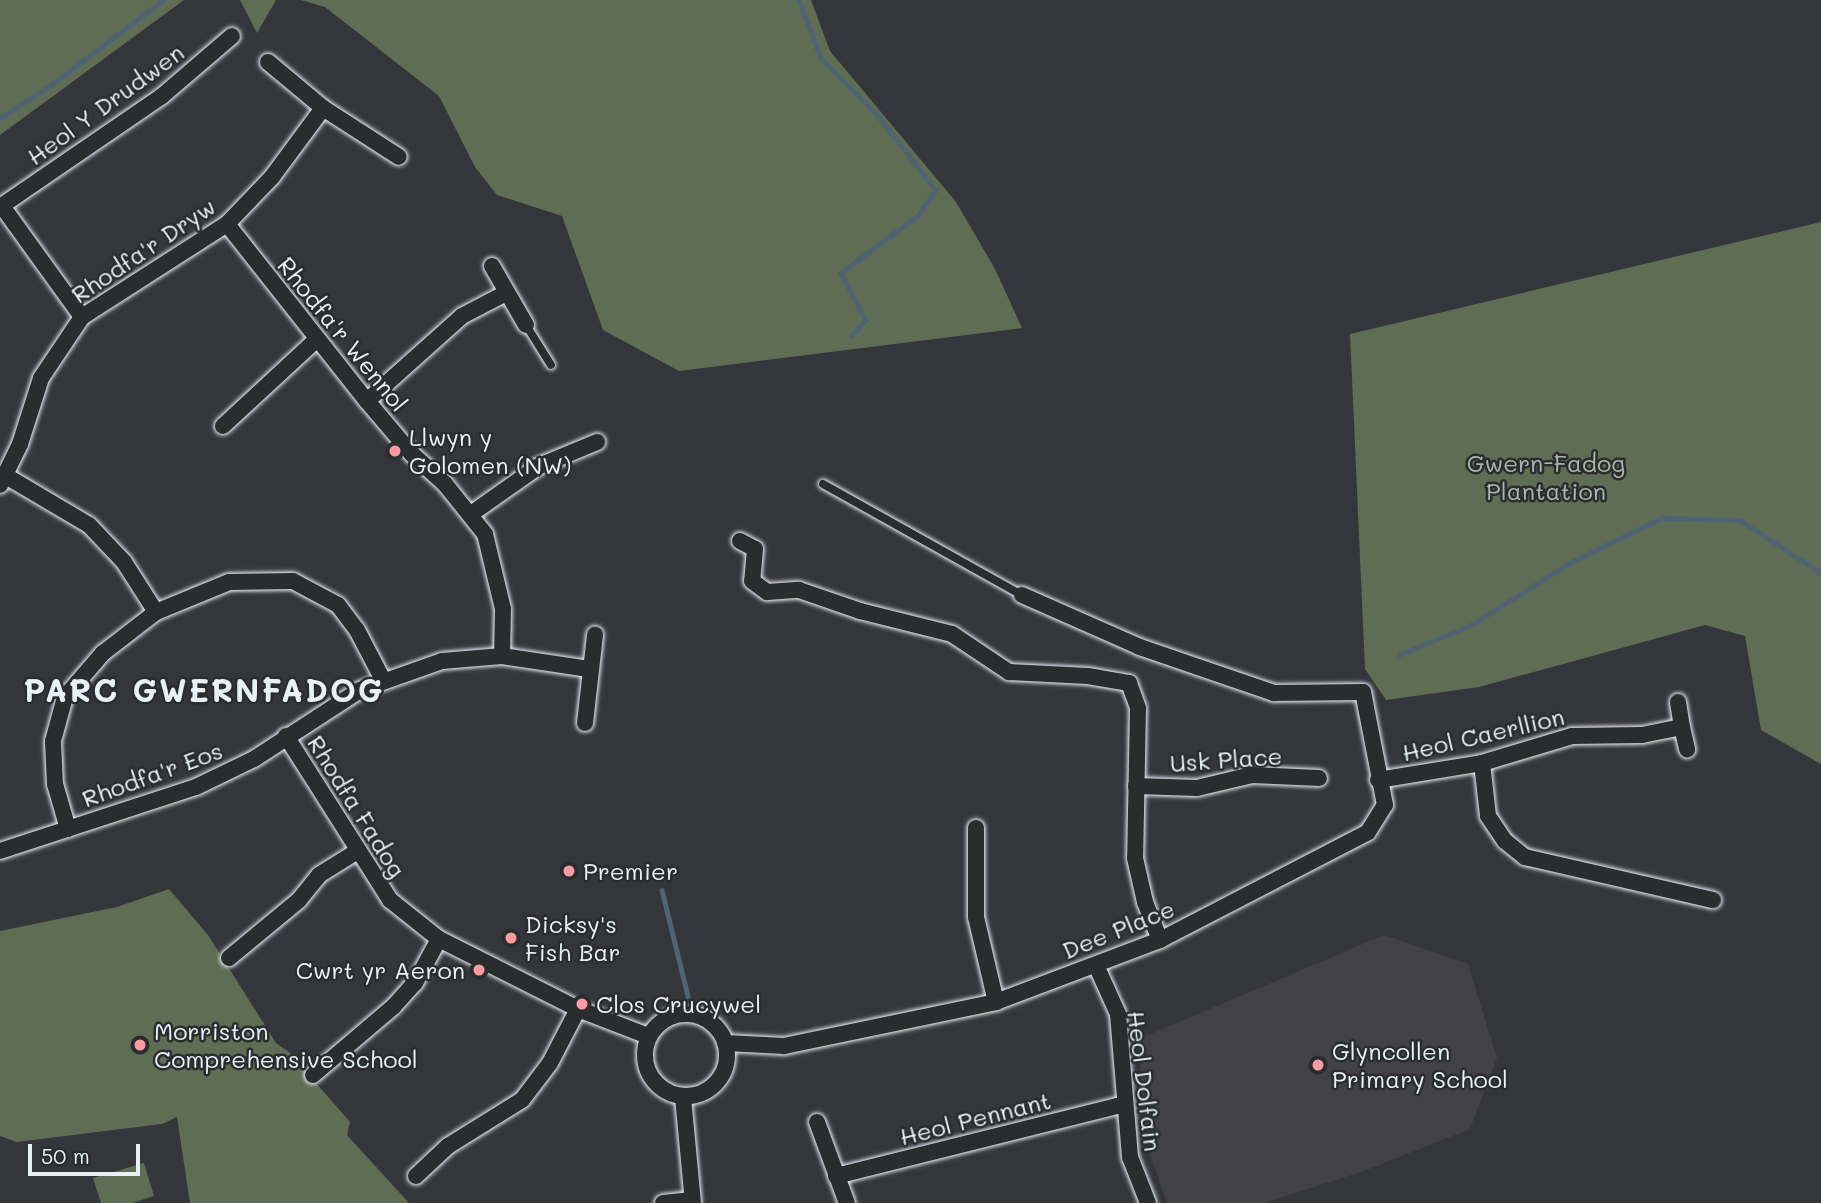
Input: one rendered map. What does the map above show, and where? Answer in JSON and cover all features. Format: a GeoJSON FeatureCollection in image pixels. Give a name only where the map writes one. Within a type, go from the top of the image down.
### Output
{"type":"FeatureCollection","features":[{"type":"Feature","properties":{"kind":"street","name":"Heol Y Drudwen"},"geometry":{"type":"LineString","coordinates":[[82,317],[1,207],[162,96],[232,36]]}},
{"type":"Feature","properties":{"kind":"street"},"geometry":{"type":"LineString","coordinates":[[268,62],[323,108],[399,157]]}},
{"type":"Feature","properties":{"kind":"street","name":"Rhodfa'r Dryw"},"geometry":{"type":"LineString","coordinates":[[3,480],[41,377],[82,317],[227,224],[272,177],[323,108]]}},
{"type":"Feature","properties":{"kind":"street","name":"Rhodfa'r Wennol"},"geometry":{"type":"LineString","coordinates":[[227,224],[367,401],[471,514],[485,534],[497,569],[503,609],[502,656]]}},
{"type":"Feature","properties":{"kind":"street"},"geometry":{"type":"LineString","coordinates":[[492,266],[526,325]]}},
{"type":"Feature","properties":{"kind":"street"},"geometry":{"type":"LineString","coordinates":[[367,401],[462,316],[506,293]]}},
{"type":"Feature","properties":{"kind":"street"},"geometry":{"type":"LineString","coordinates":[[223,426],[317,339]]}},
{"type":"Feature","properties":{"kind":"street"},"geometry":{"type":"LineString","coordinates":[[471,514],[539,466],[597,442]]}},
{"type":"Feature","properties":{"kind":"street"},"geometry":{"type":"LineString","coordinates":[[3,480],[89,525],[124,562],[156,612]]}},
{"type":"Feature","properties":{"kind":"street"},"geometry":{"type":"LineString","coordinates":[[740,541],[755,549],[752,581],[767,592],[799,590],[860,611],[952,634],[1009,672],[1088,676],[1129,683],[1138,708],[1135,858],[1145,902],[1160,940]]}},
{"type":"Feature","properties":{"kind":"street"},"geometry":{"type":"LineString","coordinates":[[68,829],[55,784],[53,741],[65,698],[103,653],[156,612],[229,582],[293,580],[338,605],[357,630],[383,680]]}},
{"type":"Feature","properties":{"kind":"street","name":"Dee Place"},"geometry":{"type":"LineString","coordinates":[[726,1043],[784,1046],[996,1002],[1160,940],[1368,832],[1385,805],[1363,692],[1274,693],[1140,647],[1022,595]]}},
{"type":"Feature","properties":{"kind":"street"},"geometry":{"type":"LineString","coordinates":[[585,723],[589,669],[595,635]]}},
{"type":"Feature","properties":{"kind":"street","name":"Rhodfa'r Eos"},"geometry":{"type":"LineString","coordinates":[[0,851],[196,787],[254,759],[286,736],[383,680],[442,661],[502,656],[589,669]]}},
{"type":"Feature","properties":{"kind":"street"},"geometry":{"type":"LineString","coordinates":[[1678,702],[1687,749]]}},
{"type":"Feature","properties":{"kind":"street","name":"Heol Caerllion"},"geometry":{"type":"LineString","coordinates":[[1378,780],[1482,763],[1572,736],[1642,735],[1682,727]]}},
{"type":"Feature","properties":{"kind":"street","name":"Rhodfa Fadog"},"geometry":{"type":"LineString","coordinates":[[286,736],[356,852],[390,901],[439,939],[578,1009],[649,1036]]}},
{"type":"Feature","properties":{"kind":"street"},"geometry":{"type":"LineString","coordinates":[[1482,763],[1488,816],[1505,841],[1525,857],[1713,901]]}},
{"type":"Feature","properties":{"kind":"street","name":"Usk Place"},"geometry":{"type":"LineString","coordinates":[[1136,786],[1197,788],[1252,775],[1320,778]]}},
{"type":"Feature","properties":{"kind":"street"},"geometry":{"type":"LineString","coordinates":[[976,828],[976,917],[996,1002]]}},
{"type":"Feature","properties":{"kind":"street"},"geometry":{"type":"LineString","coordinates":[[229,958],[299,900],[319,875],[356,852]]}},
{"type":"Feature","properties":{"kind":"street"},"geometry":{"type":"LineString","coordinates":[[313,1075],[394,1006],[415,983],[439,939]]}},
{"type":"Feature","properties":{"kind":"street","name":"Heol Dolfain"},"geometry":{"type":"LineString","coordinates":[[1096,965],[1118,1014],[1130,1157],[1148,1203]]}},
{"type":"Feature","properties":{"kind":"street"},"geometry":{"type":"LineString","coordinates":[[416,1176],[448,1146],[522,1100],[550,1063],[578,1009]]}},
{"type":"Feature","properties":{"kind":"street"},"geometry":{"type":"LineString","coordinates":[[694,1014],[712,1023],[726,1043],[723,1076],[701,1094],[683,1097],[657,1085],[647,1071],[644,1057],[649,1036],[669,1017],[694,1014]]}},
{"type":"Feature","properties":{"kind":"street"},"geometry":{"type":"LineString","coordinates":[[663,1203],[692,1202],[683,1097]]}},
{"type":"Feature","properties":{"kind":"street","name":"Heol Pennant"},"geometry":{"type":"LineString","coordinates":[[836,1175],[1125,1104]]}},
{"type":"Feature","properties":{"kind":"street"},"geometry":{"type":"LineString","coordinates":[[817,1122],[847,1203]]}},
{"type":"Feature","properties":{"kind":"lane"},"geometry":{"type":"LineString","coordinates":[[526,325],[551,365]]}},
{"type":"Feature","properties":{"kind":"lane"},"geometry":{"type":"LineString","coordinates":[[824,484],[1022,595]]}},
{"type":"Feature","properties":{"kind":"shaded area","name":"Glyncollen Primary School"},"geometry":{"type":"Polygon","coordinates":[[[1384,935],[1468,964],[1497,1058],[1470,1129],[1364,1171],[1264,1203],[1167,1203],[1144,1137],[1139,1039],[1384,935]]]}},
{"type":"Feature","properties":{"kind":"green space"},"geometry":{"type":"Polygon","coordinates":[[[0,0],[184,0],[0,135],[0,0]]]}},
{"type":"Feature","properties":{"kind":"green space"},"geometry":{"type":"Polygon","coordinates":[[[240,0],[276,0],[257,33],[240,0]]]}},
{"type":"Feature","properties":{"kind":"green space"},"geometry":{"type":"Polygon","coordinates":[[[301,0],[811,0],[830,51],[956,202],[995,269],[1022,328],[679,371],[603,330],[562,216],[497,195],[475,167],[439,96],[325,7],[301,0]]]}},
{"type":"Feature","properties":{"kind":"green space","name":"Gwern-Fadog Plantation"},"geometry":{"type":"Polygon","coordinates":[[[1821,222],[1821,764],[1761,730],[1745,636],[1705,625],[1479,687],[1386,700],[1365,669],[1350,334],[1821,222]]]}},
{"type":"Feature","properties":{"kind":"green space","name":"Morriston Comprehensive School"},"geometry":{"type":"Polygon","coordinates":[[[169,889],[208,935],[276,1043],[289,1052],[350,1122],[347,1135],[409,1203],[190,1203],[177,1117],[162,1124],[17,1142],[0,1136],[0,931],[117,907],[169,889]]]}},
{"type":"Feature","properties":{"kind":"green space"},"geometry":{"type":"Polygon","coordinates":[[[144,1163],[154,1196],[132,1203],[101,1203],[93,1178],[144,1163]]]}},
{"type":"Feature","properties":{"kind":"waterway"},"geometry":{"type":"LineString","coordinates":[[0,118],[51,85],[163,0]]}},
{"type":"Feature","properties":{"kind":"waterway"},"geometry":{"type":"LineString","coordinates":[[799,0],[821,58],[878,116],[936,190],[918,216],[841,273],[866,320],[852,336]]}},
{"type":"Feature","properties":{"kind":"waterway"},"geometry":{"type":"LineString","coordinates":[[1399,655],[1471,625],[1573,561],[1662,518],[1740,520],[1821,573]]}},
{"type":"Feature","properties":{"kind":"waterway"},"geometry":{"type":"LineString","coordinates":[[662,890],[688,996]]}},
{"type":"Feature","properties":{"kind":"place","name":"Llwyn y Golomen (NW)"},"geometry":{"type":"Point","coordinates":[395,451]}},
{"type":"Feature","properties":{"kind":"place","name":"Premier"},"geometry":{"type":"Point","coordinates":[569,871]}},
{"type":"Feature","properties":{"kind":"place","name":"Dicksy's Fish Bar"},"geometry":{"type":"Point","coordinates":[511,938]}},
{"type":"Feature","properties":{"kind":"place","name":"Cwrt yr Aeron"},"geometry":{"type":"Point","coordinates":[479,970]}},
{"type":"Feature","properties":{"kind":"place","name":"Clos Crucywel"},"geometry":{"type":"Point","coordinates":[582,1004]}},
{"type":"Feature","properties":{"kind":"place","name":"Morriston Comprehensive School"},"geometry":{"type":"Point","coordinates":[140,1045]}},
{"type":"Feature","properties":{"kind":"place","name":"Glyncollen Primary School"},"geometry":{"type":"Point","coordinates":[1318,1065]}},
{"type":"Feature","properties":{"kind":"district","name":"PARC GWERNFADOG"},"geometry":{"type":"Point","coordinates":[204,689]}}]}
